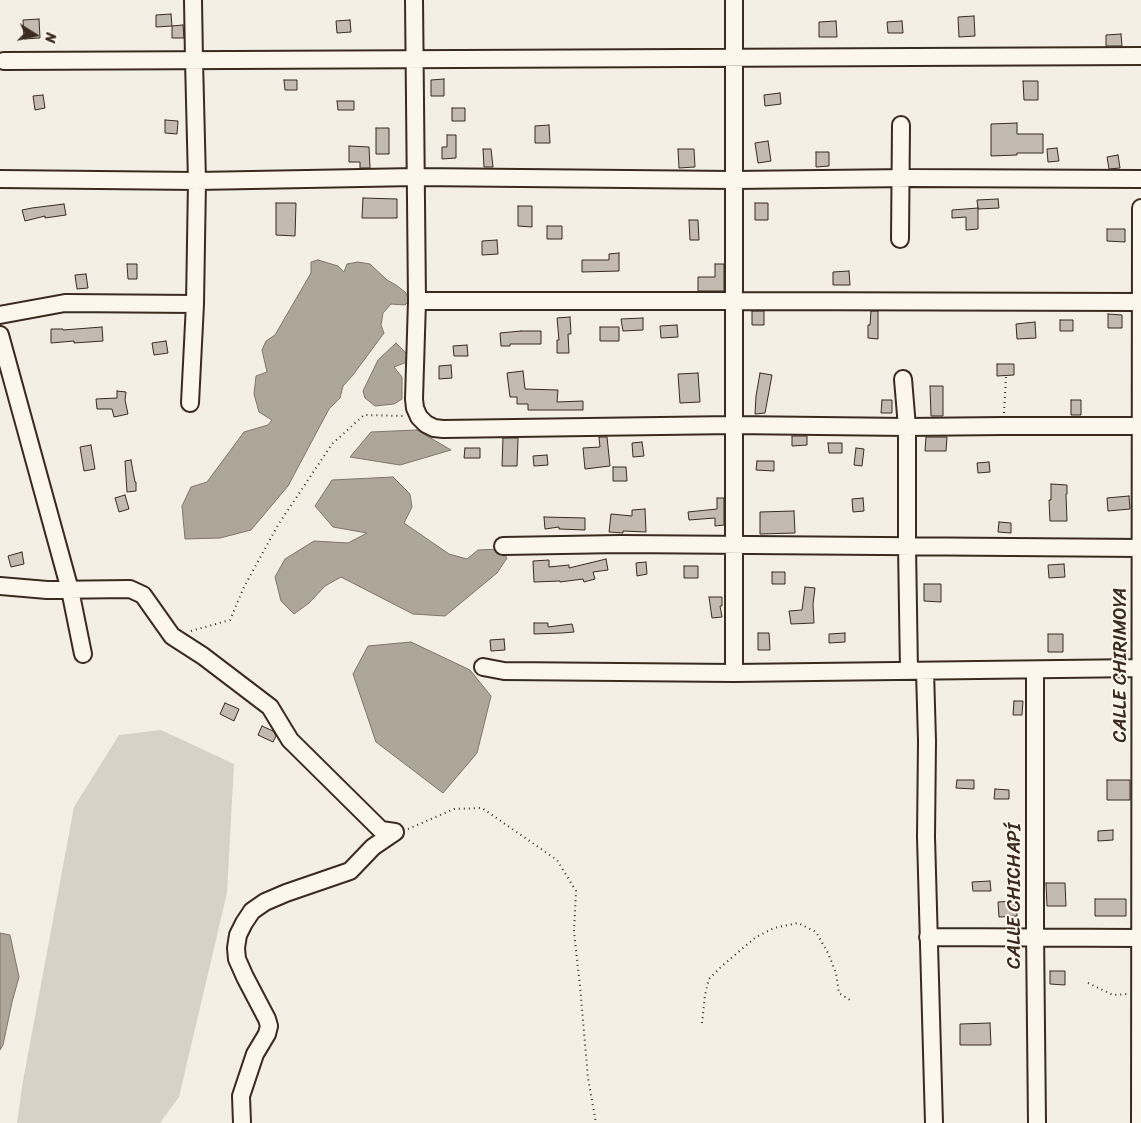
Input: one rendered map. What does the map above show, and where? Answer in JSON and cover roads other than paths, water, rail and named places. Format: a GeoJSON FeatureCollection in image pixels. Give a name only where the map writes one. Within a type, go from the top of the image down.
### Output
{"type":"FeatureCollection","features":[{"type":"Feature","properties":{"kind":"street"},"geometry":{"type":"LineString","coordinates":[[190,403],[198,181],[193,0]]}},
{"type":"Feature","properties":{"kind":"street"},"geometry":{"type":"LineString","coordinates":[[414,0],[417,301],[414,399],[419,417],[426,424],[434,428],[443,429],[733,425],[907,427],[1141,426]]}},
{"type":"Feature","properties":{"kind":"street"},"geometry":{"type":"LineString","coordinates":[[734,0],[734,673]]}},
{"type":"Feature","properties":{"kind":"street"},"geometry":{"type":"LineString","coordinates":[[4,60],[1141,56]]}},
{"type":"Feature","properties":{"kind":"street"},"geometry":{"type":"LineString","coordinates":[[900,239],[901,125]]}},
{"type":"Feature","properties":{"kind":"street"},"geometry":{"type":"LineString","coordinates":[[0,179],[198,181],[416,177],[734,180],[900,178],[1141,179]]}},
{"type":"Feature","properties":{"kind":"street","name":"CALLE CHIRIMOYA"},"geometry":{"type":"LineString","coordinates":[[1140,1123],[1141,208]]}},
{"type":"Feature","properties":{"kind":"street"},"geometry":{"type":"LineString","coordinates":[[417,301],[1141,302]]}},
{"type":"Feature","properties":{"kind":"street"},"geometry":{"type":"LineString","coordinates":[[0,315],[65,304],[195,304]]}},
{"type":"Feature","properties":{"kind":"street"},"geometry":{"type":"LineString","coordinates":[[0,335],[70,590],[83,654]]}},
{"type":"Feature","properties":{"kind":"street"},"geometry":{"type":"LineString","coordinates":[[903,379],[907,427],[907,546],[917,671],[927,741],[926,837],[934,1123]]}},
{"type":"Feature","properties":{"kind":"street"},"geometry":{"type":"LineString","coordinates":[[503,546],[620,544],[1141,548]]}},
{"type":"Feature","properties":{"kind":"street"},"geometry":{"type":"LineString","coordinates":[[0,586],[47,590],[130,589],[143,595],[172,636],[203,656],[270,707],[290,740],[381,830],[395,832],[373,847],[350,871],[265,902],[252,911],[244,923],[238,935],[237,959],[267,1019],[268,1026],[267,1034],[255,1054],[241,1096],[242,1123]]}},
{"type":"Feature","properties":{"kind":"street"},"geometry":{"type":"LineString","coordinates":[[483,667],[504,671],[734,673],[1141,668]]}},
{"type":"Feature","properties":{"kind":"street","name":"CALLE CHICHAPÍ"},"geometry":{"type":"LineString","coordinates":[[1035,670],[1037,1123]]}},
{"type":"Feature","properties":{"kind":"street"},"geometry":{"type":"LineString","coordinates":[[928,937],[1140,938]]}}]}
